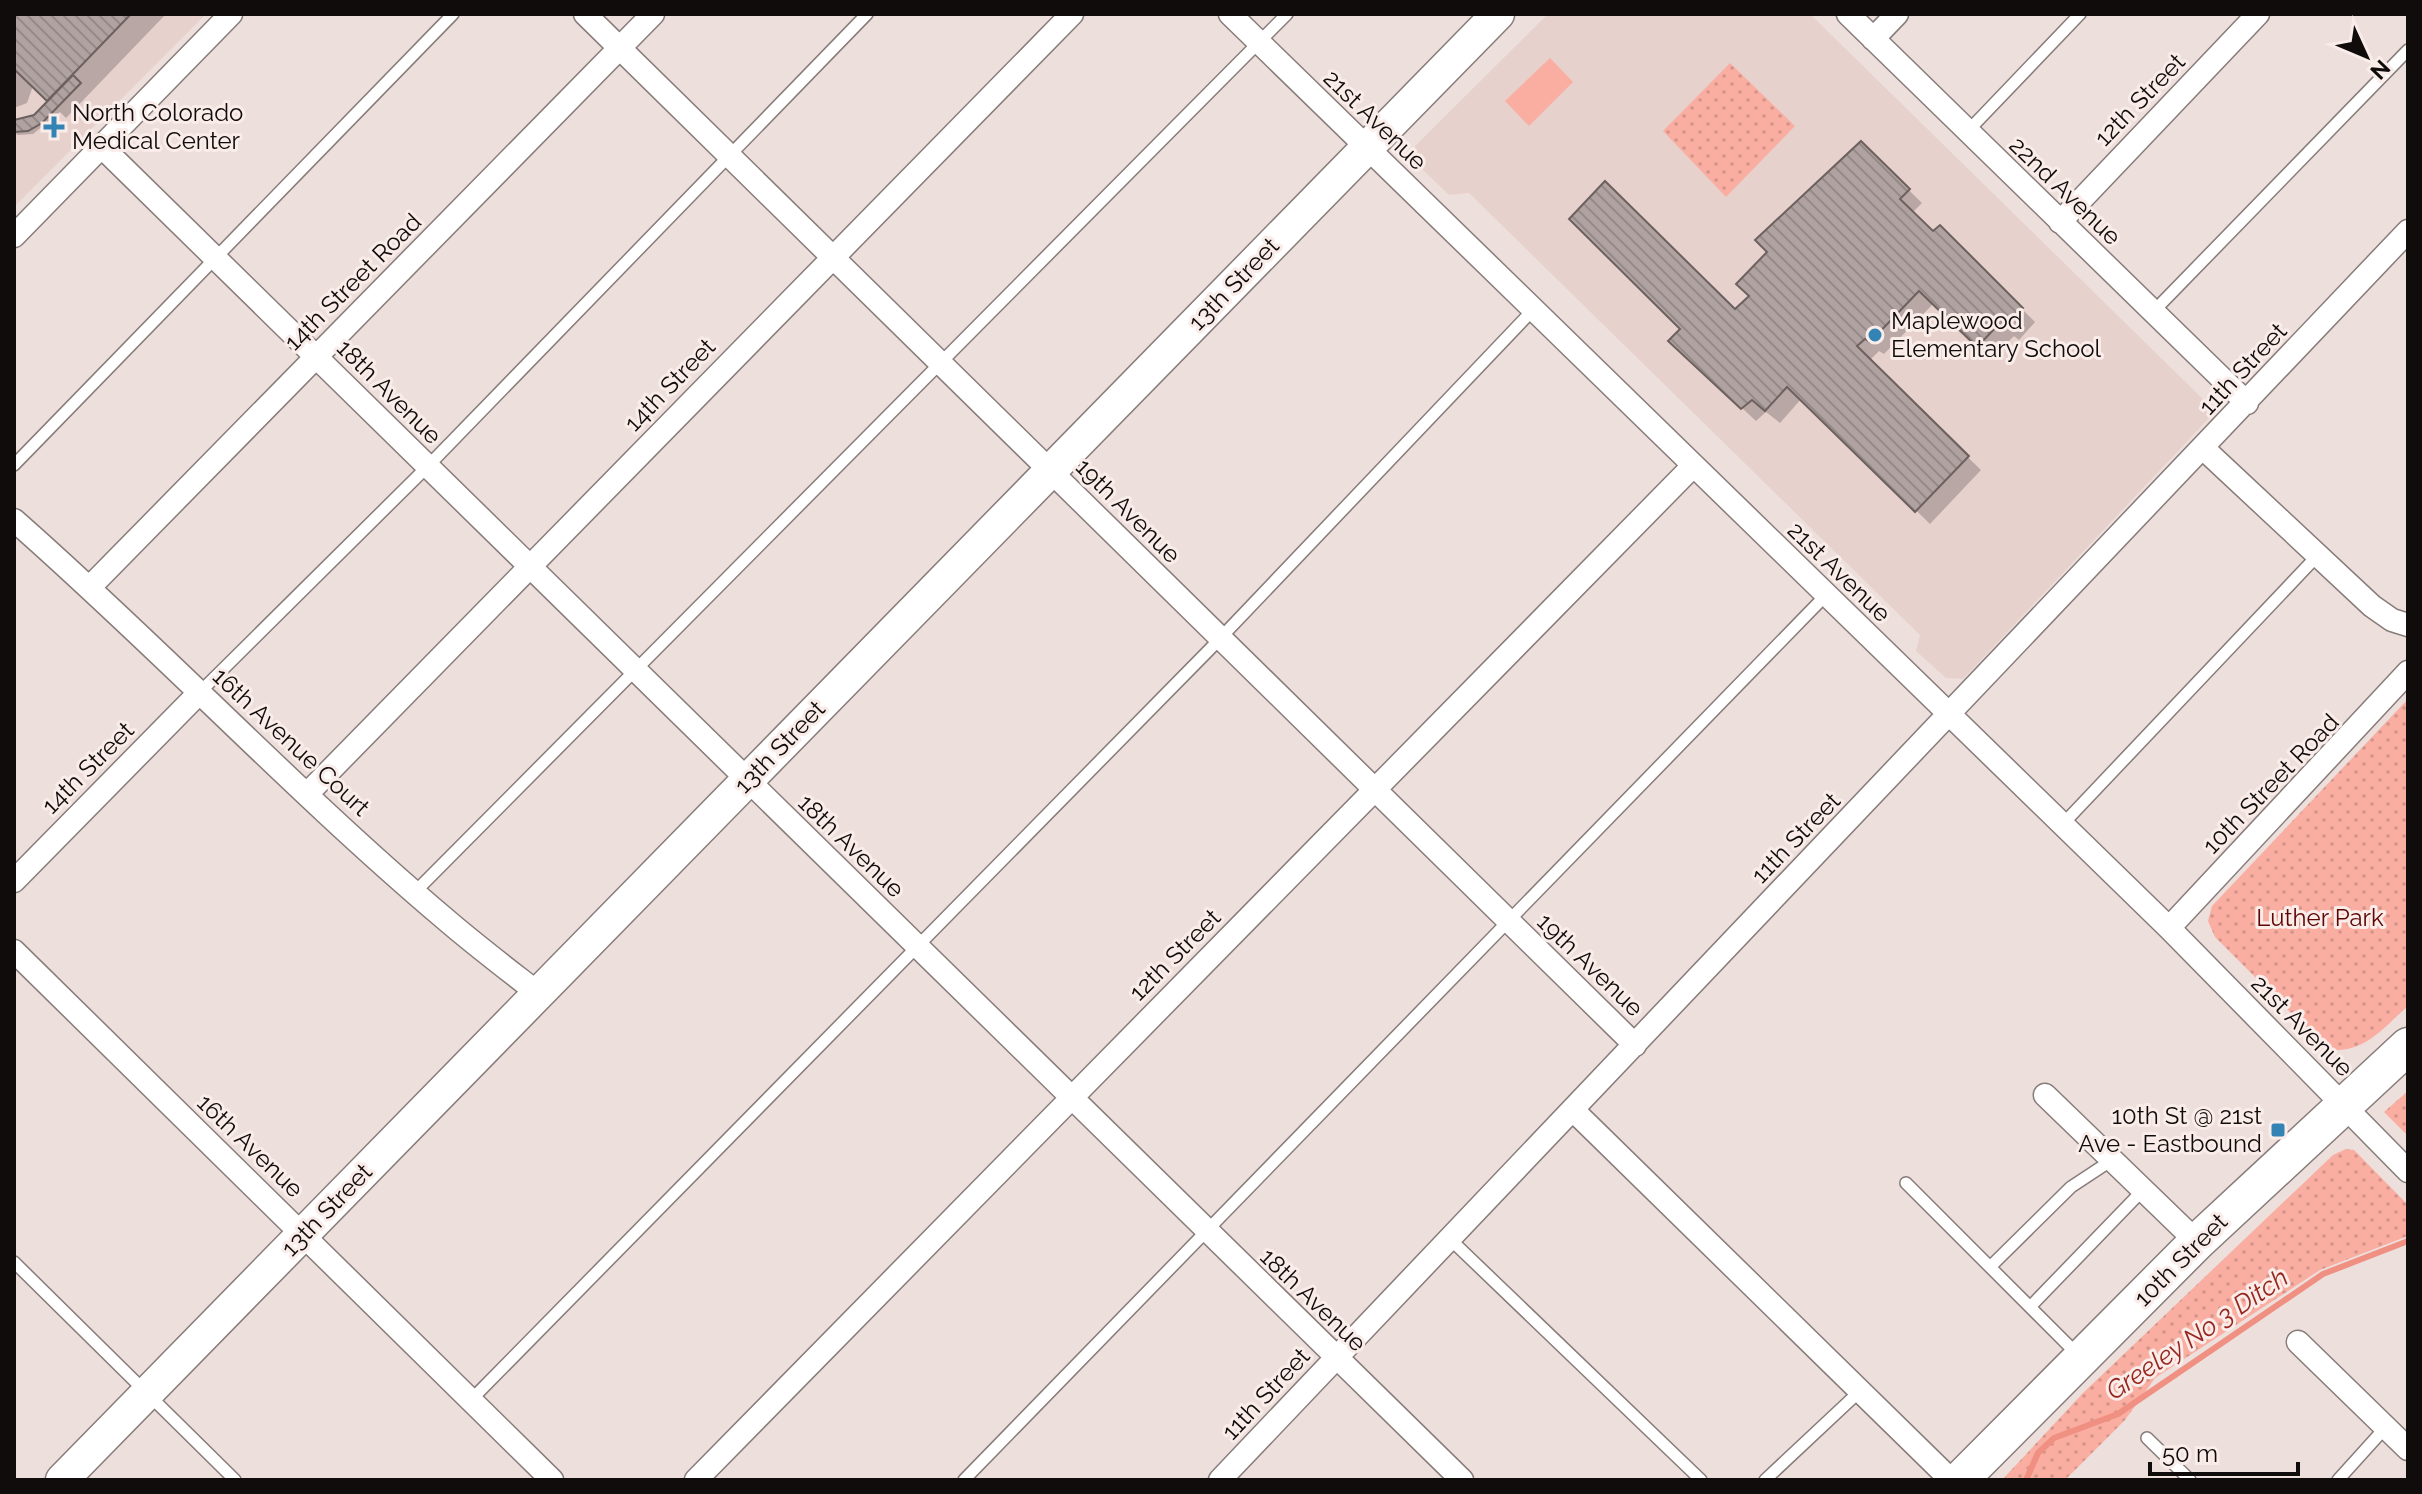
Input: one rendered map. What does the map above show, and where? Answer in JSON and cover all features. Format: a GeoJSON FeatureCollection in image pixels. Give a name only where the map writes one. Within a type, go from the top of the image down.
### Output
{"type":"FeatureCollection","features":[{"type":"Feature","properties":{"kind":"main road","name":"10th Street"},"geometry":{"type":"LineString","coordinates":[[1960,1480],[2197,1242],[2408,1046]]}},
{"type":"Feature","properties":{"kind":"street"},"geometry":{"type":"LineString","coordinates":[[14,236],[231,14]]}},
{"type":"Feature","properties":{"kind":"street","name":"19th Avenue"},"geometry":{"type":"LineString","coordinates":[[585,14],[1635,1045]]}},
{"type":"Feature","properties":{"kind":"street","name":"14th Street Road"},"geometry":{"type":"LineString","coordinates":[[90,587],[653,14]]}},
{"type":"Feature","properties":{"kind":"street","name":"14th Street"},"geometry":{"type":"LineString","coordinates":[[307,794],[1072,14]]}},
{"type":"Feature","properties":{"kind":"street","name":"21st Avenue"},"geometry":{"type":"LineString","coordinates":[[1230,14],[2169,928],[2408,1171]]}},
{"type":"Feature","properties":{"kind":"street","name":"13th Street"},"geometry":{"type":"LineString","coordinates":[[62,1480],[1498,14]]}},
{"type":"Feature","properties":{"kind":"street","name":"22nd Avenue"},"geometry":{"type":"LineString","coordinates":[[1848,14],[2247,403]]}},
{"type":"Feature","properties":{"kind":"street"},"geometry":{"type":"LineString","coordinates":[[1873,39],[1897,14]]}},
{"type":"Feature","properties":{"kind":"street","name":"12th Street"},"geometry":{"type":"LineString","coordinates":[[2060,222],[2258,14]]}},
{"type":"Feature","properties":{"kind":"street","name":"18th Avenue"},"geometry":{"type":"LineString","coordinates":[[102,147],[1462,1480]]}},
{"type":"Feature","properties":{"kind":"street","name":"11th Street"},"geometry":{"type":"LineString","coordinates":[[1220,1480],[2204,449],[2408,231]]}},
{"type":"Feature","properties":{"kind":"street"},"geometry":{"type":"LineString","coordinates":[[2204,449],[2372,606],[2392,620],[2408,625]]}},
{"type":"Feature","properties":{"kind":"street","name":"12th Street"},"geometry":{"type":"LineString","coordinates":[[696,1480],[1692,467]]}},
{"type":"Feature","properties":{"kind":"street","name":"16th Avenue Court"},"geometry":{"type":"LineString","coordinates":[[14,520],[90,587],[307,794],[415,892],[539,994]]}},
{"type":"Feature","properties":{"kind":"street","name":"10th Street Road"},"geometry":{"type":"LineString","coordinates":[[2169,928],[2408,672]]}},
{"type":"Feature","properties":{"kind":"street","name":"14th Street"},"geometry":{"type":"LineString","coordinates":[[14,881],[200,692]]}},
{"type":"Feature","properties":{"kind":"street","name":"16th Avenue"},"geometry":{"type":"LineString","coordinates":[[14,951],[552,1480]]}},
{"type":"Feature","properties":{"kind":"street"},"geometry":{"type":"LineString","coordinates":[[2045,1095],[2197,1242]]}},
{"type":"Feature","properties":{"kind":"street"},"geometry":{"type":"LineString","coordinates":[[1573,1110],[1951,1480]]}},
{"type":"Feature","properties":{"kind":"street"},"geometry":{"type":"LineString","coordinates":[[2298,1342],[2408,1449]]}},
{"type":"Feature","properties":{"kind":"lane"},"geometry":{"type":"LineString","coordinates":[[14,465],[453,14]]}},
{"type":"Feature","properties":{"kind":"lane"},"geometry":{"type":"LineString","coordinates":[[200,692],[428,466],[867,14]]}},
{"type":"Feature","properties":{"kind":"lane"},"geometry":{"type":"LineString","coordinates":[[415,892],[637,672],[939,361],[1287,14]]}},
{"type":"Feature","properties":{"kind":"lane"},"geometry":{"type":"LineString","coordinates":[[1967,132],[2080,14]]}},
{"type":"Feature","properties":{"kind":"lane"},"geometry":{"type":"LineString","coordinates":[[2152,313],[2408,50]]}},
{"type":"Feature","properties":{"kind":"lane"},"geometry":{"type":"LineString","coordinates":[[471,1400],[1220,638],[1532,311]]}},
{"type":"Feature","properties":{"kind":"lane"},"geometry":{"type":"LineString","coordinates":[[2062,825],[2318,555]]}},
{"type":"Feature","properties":{"kind":"lane"},"geometry":{"type":"LineString","coordinates":[[964,1480],[1510,923],[1826,595]]}},
{"type":"Feature","properties":{"kind":"lane"},"geometry":{"type":"LineString","coordinates":[[1990,1267],[2071,1187],[2112,1160]]}},
{"type":"Feature","properties":{"kind":"lane"},"geometry":{"type":"LineString","coordinates":[[1906,1183],[2081,1358]]}},
{"type":"Feature","properties":{"kind":"lane"},"geometry":{"type":"LineString","coordinates":[[2030,1307],[2143,1190]]}},
{"type":"Feature","properties":{"kind":"lane"},"geometry":{"type":"LineString","coordinates":[[1450,1239],[1701,1480]]}},
{"type":"Feature","properties":{"kind":"lane"},"geometry":{"type":"LineString","coordinates":[[14,1262],[235,1480]]}},
{"type":"Feature","properties":{"kind":"lane"},"geometry":{"type":"LineString","coordinates":[[1765,1480],[1860,1391]]}},
{"type":"Feature","properties":{"kind":"lane"},"geometry":{"type":"LineString","coordinates":[[2338,1480],[2385,1428]]}},
{"type":"Feature","properties":{"kind":"lane"},"geometry":{"type":"LineString","coordinates":[[2147,1438],[2190,1480]]}},
{"type":"Feature","properties":{"kind":"shaded area","name":"North Colorado Medical Center"},"geometry":{"type":"Polygon","coordinates":[[[14,14],[206,14],[14,207],[14,14]]]}},
{"type":"Feature","properties":{"kind":"shaded area","name":"Maplewood Elementary School"},"geometry":{"type":"Polygon","coordinates":[[[1548,14],[1810,14],[2211,407],[2211,416],[1963,679],[1946,678],[1916,651],[1920,635],[1469,193],[1449,195],[1419,166],[1415,146],[1548,14]]]}},
{"type":"Feature","properties":{"kind":"green space"},"geometry":{"type":"Polygon","coordinates":[[[1550,58],[1573,82],[1529,126],[1505,101],[1550,58]]]}},
{"type":"Feature","properties":{"kind":"green space"},"geometry":{"type":"Polygon","coordinates":[[[1730,63],[1795,126],[1726,197],[1663,131],[1730,63]]]}},
{"type":"Feature","properties":{"kind":"green space","name":"Luther Park"},"geometry":{"type":"Polygon","coordinates":[[[2408,699],[2408,1006],[2363,1043],[2352,1048],[2328,1050],[2215,937],[2208,921],[2212,906],[2408,699]]]}},
{"type":"Feature","properties":{"kind":"green space"},"geometry":{"type":"Polygon","coordinates":[[[2408,1091],[2408,1136],[2384,1112],[2408,1091]]]}},
{"type":"Feature","properties":{"kind":"green space"},"geometry":{"type":"Polygon","coordinates":[[[2346,1149],[2354,1150],[2408,1205],[2408,1236],[2320,1270],[2155,1378],[2125,1420],[2065,1480],[2002,1480],[2083,1393],[2333,1155],[2346,1149]]]}},
{"type":"Feature","properties":{"kind":"building"},"geometry":{"type":"Polygon","coordinates":[[[14,14],[131,14],[47,101],[15,70],[14,75],[14,14]]]}},
{"type":"Feature","properties":{"kind":"building"},"geometry":{"type":"Polygon","coordinates":[[[73,75],[81,83],[42,123],[28,131],[14,132],[14,120],[34,115],[73,75]]]}},
{"type":"Feature","properties":{"kind":"building"},"geometry":{"type":"Polygon","coordinates":[[[1861,141],[1910,189],[1900,199],[1933,231],[1940,225],[2023,308],[2004,329],[1999,324],[1977,347],[1919,291],[1870,342],[1865,339],[1857,346],[1969,456],[1915,512],[1787,387],[1765,411],[1752,400],[1741,409],[1668,341],[1680,329],[1569,219],[1605,181],[1735,309],[1749,296],[1736,284],[1767,252],[1755,240],[1861,141]]]}},
{"type":"Feature","properties":{"kind":"waterway","name":"Greeley No 3 Ditch"},"geometry":{"type":"LineString","coordinates":[[2026,1480],[2038,1453],[2054,1438],[2118,1414],[2323,1274],[2408,1241]]}},
{"type":"Feature","properties":{"kind":"place","name":"North Colorado Medical Center"},"geometry":{"type":"Point","coordinates":[54,127]}},
{"type":"Feature","properties":{"kind":"place","name":"Maplewood Elementary School"},"geometry":{"type":"Point","coordinates":[1875,335]}},
{"type":"Feature","properties":{"kind":"place","name":"10th St @ 21st Ave - Eastbound"},"geometry":{"type":"Point","coordinates":[2278,1130]}}]}
